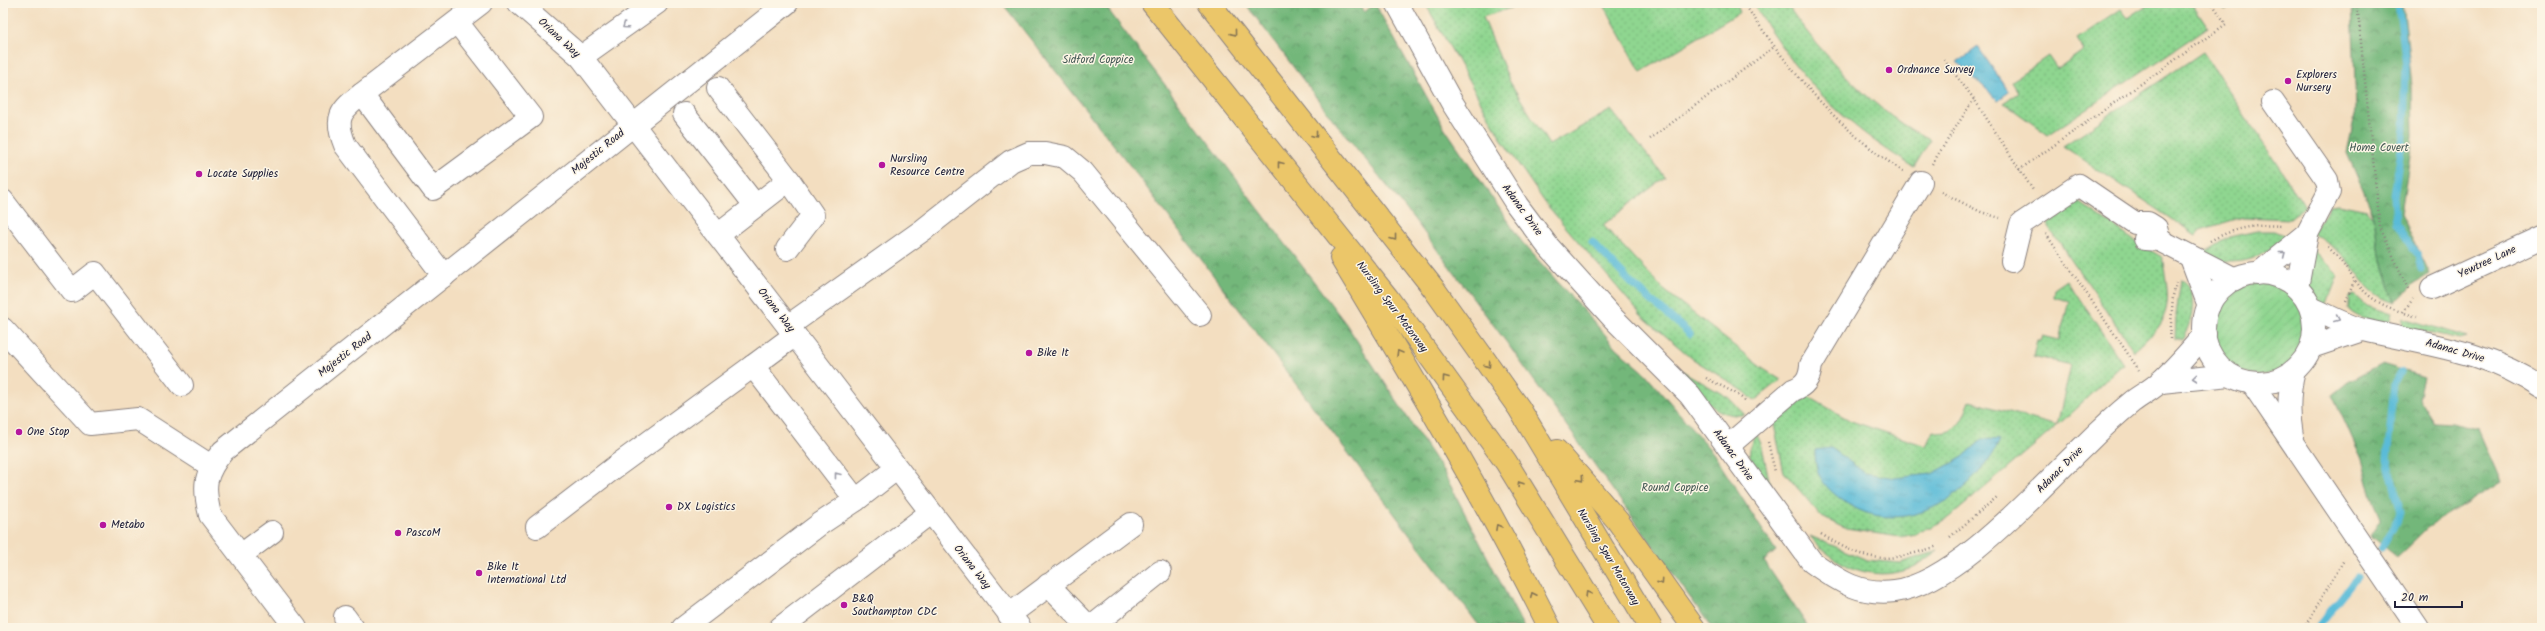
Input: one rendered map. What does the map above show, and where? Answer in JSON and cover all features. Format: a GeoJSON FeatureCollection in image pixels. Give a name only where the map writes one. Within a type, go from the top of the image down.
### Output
{"type":"FeatureCollection","features":[{"type":"Feature","properties":{"kind":"highway","name":"Nursling Spur Motorway"},"geometry":{"type":"LineString","coordinates":[[1152,3],[1387,298],[1506,462],[1608,628]]}},
{"type":"Feature","properties":{"kind":"highway","name":"Nursling Spur Motorway"},"geometry":{"type":"LineString","coordinates":[[1210,3],[1434,288],[1519,408],[1651,628]]}},
{"type":"Feature","properties":{"kind":"highway"},"geometry":{"type":"LineString","coordinates":[[1296,184],[1444,429],[1517,561],[1550,628]]}},
{"type":"Feature","properties":{"kind":"highway"},"geometry":{"type":"LineString","coordinates":[[1519,408],[1618,520],[1694,628]]}},
{"type":"Feature","properties":{"kind":"street"},"geometry":{"type":"LineString","coordinates":[[444,276],[345,145],[338,129],[340,116],[346,106],[481,3]]}},
{"type":"Feature","properties":{"kind":"street","name":"Oriana Way"},"geometry":{"type":"LineString","coordinates":[[520,3],[580,57],[631,126],[718,235],[896,469],[1015,621]]}},
{"type":"Feature","properties":{"kind":"street"},"geometry":{"type":"LineString","coordinates":[[580,57],[657,3]]}},
{"type":"Feature","properties":{"kind":"street","name":"Majestic Road"},"geometry":{"type":"LineString","coordinates":[[296,628],[210,515],[206,496],[206,482],[211,466],[223,451],[787,3]]}},
{"type":"Feature","properties":{"kind":"street","name":"Adanac Drive"},"geometry":{"type":"LineString","coordinates":[[1397,3],[1452,101],[1526,216],[1547,245],[1612,317],[1690,395],[1812,562],[1834,578],[1864,592],[1896,591],[1924,584],[1957,563],[2019,510],[2085,444],[2132,402],[2161,382],[2205,334]]}},
{"type":"Feature","properties":{"kind":"street"},"geometry":{"type":"LineString","coordinates":[[362,94],[433,189],[531,117],[457,22]]}},
{"type":"Feature","properties":{"kind":"street"},"geometry":{"type":"LineString","coordinates":[[718,88],[788,180],[813,216],[787,249]]}},
{"type":"Feature","properties":{"kind":"street"},"geometry":{"type":"LineString","coordinates":[[2273,102],[2327,180],[2329,192],[2307,234],[2297,288]]}},
{"type":"Feature","properties":{"kind":"street"},"geometry":{"type":"LineString","coordinates":[[684,114],[755,206]]}},
{"type":"Feature","properties":{"kind":"street"},"geometry":{"type":"LineString","coordinates":[[537,527],[621,462],[753,366],[791,330],[1011,161],[1028,153],[1065,156],[1083,172],[1200,315]]}},
{"type":"Feature","properties":{"kind":"street"},"geometry":{"type":"LineString","coordinates":[[718,235],[788,180]]}},
{"type":"Feature","properties":{"kind":"street"},"geometry":{"type":"LineString","coordinates":[[1728,446],[1793,390],[1794,381],[1801,370],[1811,365],[1921,182]]}},
{"type":"Feature","properties":{"kind":"street"},"geometry":{"type":"LineString","coordinates":[[2012,261],[2021,224],[2078,185],[2135,223],[2139,235],[2148,241],[2159,240],[2191,258],[2235,279]]}},
{"type":"Feature","properties":{"kind":"street"},"geometry":{"type":"LineString","coordinates":[[3,201],[72,291],[95,273],[182,385]]}},
{"type":"Feature","properties":{"kind":"street"},"geometry":{"type":"LineString","coordinates":[[2258,274],[2307,234]]}},
{"type":"Feature","properties":{"kind":"street","name":"Yewtree Lane"},"geometry":{"type":"LineString","coordinates":[[2432,288],[2542,237]]}},
{"type":"Feature","properties":{"kind":"street"},"geometry":{"type":"LineString","coordinates":[[2191,258],[2209,306]]}},
{"type":"Feature","properties":{"kind":"street"},"geometry":{"type":"LineString","coordinates":[[2258,274],[2278,277],[2297,288],[2310,308],[2314,326],[2311,346],[2304,361],[2294,371],[2273,382],[2252,383],[2230,374],[2214,359],[2205,334],[2205,319],[2209,306],[2220,290],[2235,279],[2258,274]]}},
{"type":"Feature","properties":{"kind":"street","name":"Adanac Drive"},"geometry":{"type":"LineString","coordinates":[[2310,308],[2362,330],[2444,346],[2488,361],[2542,388]]}},
{"type":"Feature","properties":{"kind":"street"},"geometry":{"type":"LineString","coordinates":[[3,330],[90,424],[138,419],[211,466]]}},
{"type":"Feature","properties":{"kind":"street","name":"Adanac Drive"},"geometry":{"type":"LineString","coordinates":[[2311,346],[2362,330]]}},
{"type":"Feature","properties":{"kind":"street"},"geometry":{"type":"LineString","coordinates":[[753,366],[856,500]]}},
{"type":"Feature","properties":{"kind":"street"},"geometry":{"type":"LineString","coordinates":[[2293,442],[2288,415],[2289,388],[2294,371]]}},
{"type":"Feature","properties":{"kind":"street","name":"Adanac Drive"},"geometry":{"type":"LineString","coordinates":[[2161,382],[2230,374]]}},
{"type":"Feature","properties":{"kind":"street"},"geometry":{"type":"LineString","coordinates":[[2252,383],[2357,539],[2408,624]]}},
{"type":"Feature","properties":{"kind":"street"},"geometry":{"type":"LineString","coordinates":[[683,628],[820,524],[856,500],[896,469]]}},
{"type":"Feature","properties":{"kind":"street"},"geometry":{"type":"LineString","coordinates":[[780,628],[930,513]]}},
{"type":"Feature","properties":{"kind":"street"},"geometry":{"type":"LineString","coordinates":[[1015,621],[1048,585],[1131,524]]}},
{"type":"Feature","properties":{"kind":"street"},"geometry":{"type":"LineString","coordinates":[[241,555],[272,532]]}},
{"type":"Feature","properties":{"kind":"street"},"geometry":{"type":"LineString","coordinates":[[1048,585],[1090,628],[1160,572]]}},
{"type":"Feature","properties":{"kind":"path"},"geometry":{"type":"LineString","coordinates":[[1744,3],[1774,47],[1805,86],[1849,129],[1893,165],[1921,182],[1982,212],[2021,224],[2042,228],[2139,370]]}},
{"type":"Feature","properties":{"kind":"path"},"geometry":{"type":"LineString","coordinates":[[2019,170],[2226,24],[2212,3]]}},
{"type":"Feature","properties":{"kind":"path"},"geometry":{"type":"LineString","coordinates":[[2357,3],[2380,227],[2413,299]]}},
{"type":"Feature","properties":{"kind":"path"},"geometry":{"type":"LineString","coordinates":[[1650,139],[1774,47]]}},
{"type":"Feature","properties":{"kind":"path"},"geometry":{"type":"LineString","coordinates":[[1944,60],[1974,99],[2034,192]]}},
{"type":"Feature","properties":{"kind":"path"},"geometry":{"type":"LineString","coordinates":[[1921,182],[1974,99]]}},
{"type":"Feature","properties":{"kind":"path"},"geometry":{"type":"LineString","coordinates":[[2167,343],[2171,338],[2173,296],[2178,275],[2191,258],[2206,244],[2226,232],[2245,226],[2266,225],[2286,227],[2307,234],[2339,257],[2363,290],[2376,300],[2387,307],[2418,317]]}},
{"type":"Feature","properties":{"kind":"path"},"geometry":{"type":"LineString","coordinates":[[2134,375],[2144,365]]}},
{"type":"Feature","properties":{"kind":"path"},"geometry":{"type":"LineString","coordinates":[[1704,377],[1735,393],[1749,404],[1761,419],[1776,477]]}},
{"type":"Feature","properties":{"kind":"path"},"geometry":{"type":"LineString","coordinates":[[1947,540],[2001,494]]}},
{"type":"Feature","properties":{"kind":"path"},"geometry":{"type":"LineString","coordinates":[[1815,530],[1840,546],[1863,556],[1890,559],[1941,545]]}},
{"type":"Feature","properties":{"kind":"path"},"geometry":{"type":"LineString","coordinates":[[2304,628],[2357,539]]}},
{"type":"Feature","properties":{"kind":"green space","name":"Sidford Coppice"},"geometry":{"type":"Polygon","coordinates":[[[1002,3],[1103,3],[1346,324],[1444,473],[1524,628],[1481,628],[1131,167],[1002,3]]]}},
{"type":"Feature","properties":{"kind":"green space","name":"Round Coppice"},"geometry":{"type":"Polygon","coordinates":[[[1245,3],[1357,3],[1364,12],[1375,4],[1442,124],[1522,242],[1617,348],[1645,373],[1713,453],[1776,551],[1764,561],[1809,628],[1712,628],[1507,343],[1414,219],[1331,117],[1245,3]]]}},
{"type":"Feature","properties":{"kind":"green space"},"geometry":{"type":"Polygon","coordinates":[[[1425,3],[1526,3],[1483,17],[1510,82],[1549,145],[1611,110],[1665,177],[1603,225],[1663,289],[1762,368],[1781,380],[1754,401],[1745,392],[1693,359],[1641,315],[1546,204],[1504,143],[1425,3]]]}},
{"type":"Feature","properties":{"kind":"green space"},"geometry":{"type":"Polygon","coordinates":[[[1603,3],[1736,3],[1740,12],[1641,72],[1603,3]]]}},
{"type":"Feature","properties":{"kind":"green space"},"geometry":{"type":"Polygon","coordinates":[[[1748,3],[1786,3],[1813,40],[1851,81],[1892,117],[1912,130],[1931,139],[1914,167],[1864,133],[1824,97],[1805,77],[1788,55],[1754,5],[1750,6],[1748,3]]]}},
{"type":"Feature","properties":{"kind":"green space"},"geometry":{"type":"Polygon","coordinates":[[[2151,3],[2192,3],[2208,27],[2048,135],[2004,103],[2019,93],[2012,81],[2048,56],[2057,69],[2084,50],[2077,39],[2121,9],[2128,18],[2151,3]]]}},
{"type":"Feature","properties":{"kind":"green space"},"geometry":{"type":"Polygon","coordinates":[[[2220,3],[2236,3],[2225,11],[2220,3]]]}},
{"type":"Feature","properties":{"kind":"green space","name":"Home Covert"},"geometry":{"type":"Polygon","coordinates":[[[2352,3],[2403,3],[2412,86],[2413,136],[2401,213],[2430,274],[2415,283],[2395,303],[2378,248],[2374,216],[2347,153],[2356,110],[2352,3]]]}},
{"type":"Feature","properties":{"kind":"green space"},"geometry":{"type":"Polygon","coordinates":[[[2203,52],[2305,207],[2290,219],[2243,217],[2200,230],[2196,235],[2063,146],[2203,52]]]}},
{"type":"Feature","properties":{"kind":"green space"},"geometry":{"type":"Polygon","coordinates":[[[2078,202],[2139,244],[2162,257],[2167,288],[2166,310],[2156,329],[2134,351],[2047,225],[2078,202]]]}},
{"type":"Feature","properties":{"kind":"green space"},"geometry":{"type":"Polygon","coordinates":[[[2338,204],[2367,210],[2374,216],[2378,248],[2395,303],[2378,295],[2366,285],[2341,254],[2313,233],[2330,205],[2338,204]]]}},
{"type":"Feature","properties":{"kind":"green space"},"geometry":{"type":"Polygon","coordinates":[[[2257,231],[2275,231],[2287,236],[2266,252],[2246,260],[2224,262],[2198,256],[2229,237],[2257,231]]]}},
{"type":"Feature","properties":{"kind":"green space"},"geometry":{"type":"Polygon","coordinates":[[[2310,247],[2338,275],[2326,306],[2312,293],[2306,280],[2310,247]]]}},
{"type":"Feature","properties":{"kind":"green space"},"geometry":{"type":"Polygon","coordinates":[[[2067,280],[2123,364],[2057,426],[2071,365],[2033,356],[2037,341],[2041,341],[2043,336],[2059,340],[2069,301],[2053,297],[2054,289],[2067,280]]]}},
{"type":"Feature","properties":{"kind":"green space"},"geometry":{"type":"Polygon","coordinates":[[[2181,280],[2187,285],[2191,292],[2192,308],[2191,317],[2182,340],[2175,340],[2176,315],[2181,280]]]}},
{"type":"Feature","properties":{"kind":"green space"},"geometry":{"type":"Polygon","coordinates":[[[2259,283],[2277,287],[2291,297],[2301,311],[2305,329],[2301,347],[2291,361],[2277,371],[2259,375],[2241,371],[2227,361],[2217,347],[2213,329],[2217,311],[2227,297],[2241,287],[2259,283]]]}},
{"type":"Feature","properties":{"kind":"green space"},"geometry":{"type":"Polygon","coordinates":[[[2355,295],[2367,306],[2391,314],[2388,322],[2362,318],[2352,313],[2348,309],[2350,297],[2355,295]]]}},
{"type":"Feature","properties":{"kind":"green space"},"geometry":{"type":"Polygon","coordinates":[[[2403,318],[2467,337],[2460,339],[2402,326],[2403,318]]]}},
{"type":"Feature","properties":{"kind":"green space"},"geometry":{"type":"Polygon","coordinates":[[[2382,364],[2424,377],[2419,398],[2434,422],[2452,423],[2478,429],[2501,482],[2427,528],[2397,557],[2370,535],[2381,518],[2372,497],[2362,459],[2332,395],[2348,382],[2382,364]]]}},
{"type":"Feature","properties":{"kind":"green space"},"geometry":{"type":"Polygon","coordinates":[[[1679,369],[1729,398],[1745,415],[1733,415],[1714,408],[1707,402],[1679,369]]]}},
{"type":"Feature","properties":{"kind":"green space"},"geometry":{"type":"Polygon","coordinates":[[[1804,394],[1851,421],[1926,446],[1933,431],[1948,432],[1958,425],[1965,414],[1970,401],[2057,426],[1949,518],[1916,534],[1900,537],[1846,529],[1822,517],[1784,472],[1773,420],[1804,394]]]}},
{"type":"Feature","properties":{"kind":"green space"},"geometry":{"type":"Polygon","coordinates":[[[1756,433],[1762,446],[1771,490],[1756,470],[1750,457],[1752,442],[1756,433]]]}},
{"type":"Feature","properties":{"kind":"green space"},"geometry":{"type":"Polygon","coordinates":[[[1810,536],[1867,560],[1900,563],[1938,551],[1909,569],[1895,573],[1881,574],[1854,569],[1842,563],[1830,555],[1810,536]]]}},
{"type":"Feature","properties":{"kind":"water"},"geometry":{"type":"Polygon","coordinates":[[[1978,47],[2009,92],[1998,100],[1957,62],[1978,47]]]}},
{"type":"Feature","properties":{"kind":"water"},"geometry":{"type":"Polygon","coordinates":[[[1983,439],[2000,440],[1988,461],[1972,479],[1954,495],[1933,508],[1911,515],[1888,517],[1865,512],[1835,495],[1821,478],[1816,466],[1815,450],[1831,448],[1865,473],[1895,478],[1932,474],[1963,457],[1983,439]]]}},
{"type":"Feature","properties":{"kind":"waterway"},"geometry":{"type":"LineString","coordinates":[[2398,3],[2406,65],[2404,129],[2394,196],[2396,223],[2418,255],[2421,269]]}},
{"type":"Feature","properties":{"kind":"waterway"},"geometry":{"type":"LineString","coordinates":[[1592,242],[1631,283],[1690,334]]}},
{"type":"Feature","properties":{"kind":"waterway"},"geometry":{"type":"LineString","coordinates":[[2381,549],[2401,512],[2387,460],[2394,384],[2401,372]]}},
{"type":"Feature","properties":{"kind":"waterway"},"geometry":{"type":"LineString","coordinates":[[2317,628],[2357,577]]}},
{"type":"Feature","properties":{"kind":"place","name":"Ordnance Survey"},"geometry":{"type":"Point","coordinates":[1889,70]}},
{"type":"Feature","properties":{"kind":"place","name":"Explorers Nursery"},"geometry":{"type":"Point","coordinates":[2288,81]}},
{"type":"Feature","properties":{"kind":"place","name":"Nursling Resource Centre"},"geometry":{"type":"Point","coordinates":[882,165]}},
{"type":"Feature","properties":{"kind":"place","name":"Locate Supplies"},"geometry":{"type":"Point","coordinates":[199,174]}},
{"type":"Feature","properties":{"kind":"place","name":"Bike It"},"geometry":{"type":"Point","coordinates":[1029,353]}},
{"type":"Feature","properties":{"kind":"place","name":"One Stop"},"geometry":{"type":"Point","coordinates":[19,432]}},
{"type":"Feature","properties":{"kind":"place","name":"DX Logistics"},"geometry":{"type":"Point","coordinates":[669,507]}},
{"type":"Feature","properties":{"kind":"place","name":"Metabo"},"geometry":{"type":"Point","coordinates":[103,525]}},
{"type":"Feature","properties":{"kind":"place","name":"PascoM"},"geometry":{"type":"Point","coordinates":[398,533]}},
{"type":"Feature","properties":{"kind":"place","name":"Bike It International Ltd"},"geometry":{"type":"Point","coordinates":[479,573]}},
{"type":"Feature","properties":{"kind":"place","name":"B&Q Southampton CDC"},"geometry":{"type":"Point","coordinates":[844,605]}}]}
